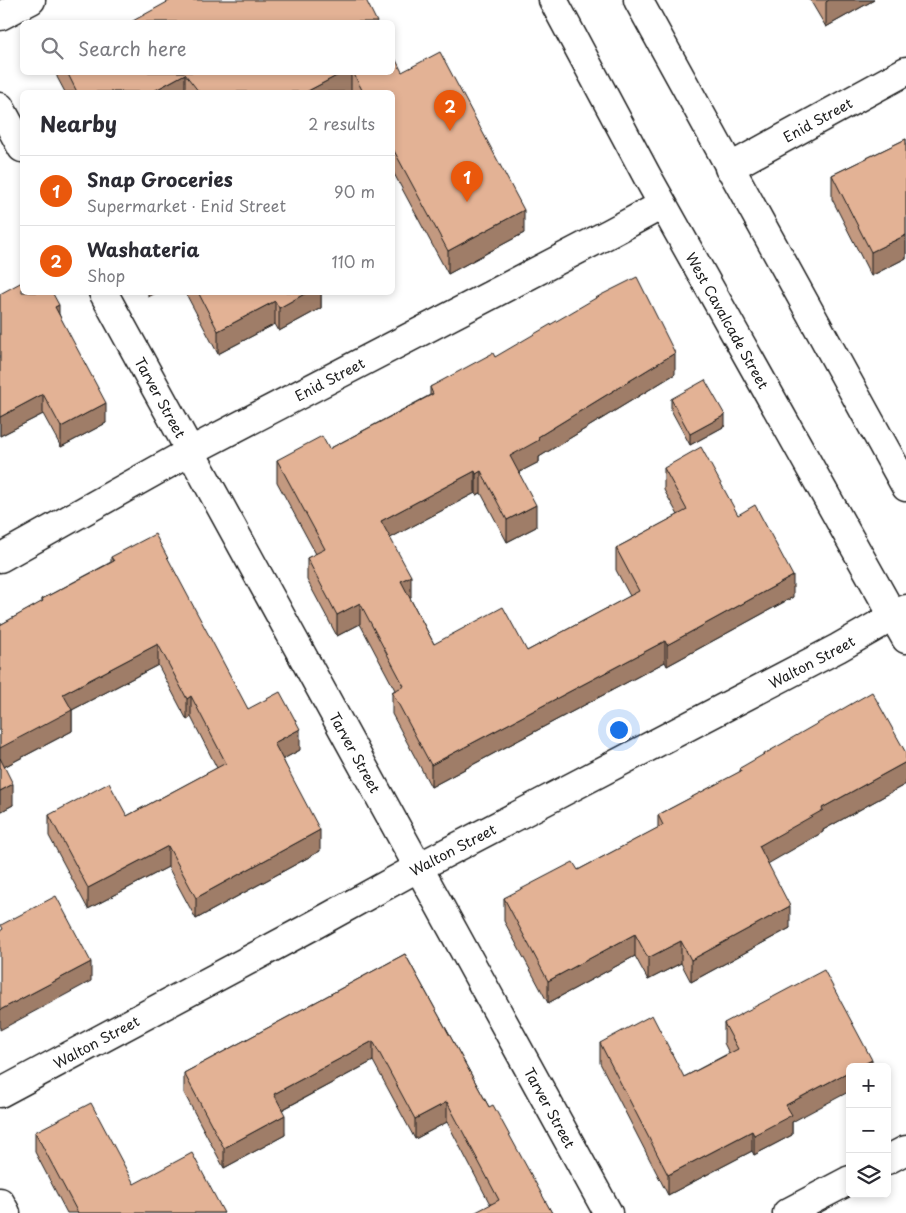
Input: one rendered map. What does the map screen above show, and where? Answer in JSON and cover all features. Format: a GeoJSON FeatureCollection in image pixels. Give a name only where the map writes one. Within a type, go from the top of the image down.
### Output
{"type":"FeatureCollection","features":[{"type":"Feature","properties":{"kind":"street"},"geometry":{"type":"LineString","coordinates":[[0,16],[31,0]]}},
{"type":"Feature","properties":{"kind":"street","name":"West Cavalcade Street"},"geometry":{"type":"LineString","coordinates":[[553,0],[662,204],[902,621]]}},
{"type":"Feature","properties":{"kind":"street"},"geometry":{"type":"LineString","coordinates":[[638,0],[906,487]]}},
{"type":"Feature","properties":{"kind":"street","name":"Enid Street"},"geometry":{"type":"LineString","coordinates":[[730,168],[906,71]]}},
{"type":"Feature","properties":{"kind":"street"},"geometry":{"type":"LineString","coordinates":[[0,107],[20,144]]}},
{"type":"Feature","properties":{"kind":"street","name":"Enid Street"},"geometry":{"type":"LineString","coordinates":[[0,558],[191,451],[610,234],[662,204]]}},
{"type":"Feature","properties":{"kind":"street","name":"Tarver Street"},"geometry":{"type":"LineString","coordinates":[[105,295],[608,1213]]}},
{"type":"Feature","properties":{"kind":"street","name":"Walton Street"},"geometry":{"type":"LineString","coordinates":[[0,1093],[306,930],[419,867],[829,652],[902,621]]}},
{"type":"Feature","properties":{"kind":"street"},"geometry":{"type":"LineString","coordinates":[[891,1158],[906,1150]]}},
{"type":"Feature","properties":{"kind":"street"},"geometry":{"type":"LineString","coordinates":[[787,1213],[846,1182]]}},
{"type":"Feature","properties":{"kind":"street"},"geometry":{"type":"LineString","coordinates":[[0,1202],[6,1213]]}},
{"type":"Feature","properties":{"kind":"building"},"geometry":{"type":"Polygon","coordinates":[[[171,0],[366,0],[376,20],[135,20],[171,0]]]}},
{"type":"Feature","properties":{"kind":"building"},"geometry":{"type":"Polygon","coordinates":[[[440,52],[524,210],[448,251],[395,153],[395,90],[362,90],[354,75],[395,75],[395,58],[402,72],[440,52]]]}},
{"type":"Feature","properties":{"kind":"building"},"geometry":{"type":"Polygon","coordinates":[[[68,75],[183,75],[156,90],[76,90],[68,75]]]}},
{"type":"Feature","properties":{"kind":"building"},"geometry":{"type":"Polygon","coordinates":[[[186,75],[338,75],[310,90],[197,90],[186,75]]]}},
{"type":"Feature","properties":{"kind":"building"},"geometry":{"type":"Polygon","coordinates":[[[906,139],[906,235],[871,252],[832,175],[906,139]]]}},
{"type":"Feature","properties":{"kind":"building"},"geometry":{"type":"Polygon","coordinates":[[[637,277],[675,353],[538,437],[539,440],[510,456],[536,505],[507,520],[481,471],[476,474],[475,471],[381,521],[411,576],[401,581],[434,644],[503,607],[527,651],[639,591],[616,548],[687,510],[664,468],[701,447],[738,515],[755,505],[793,576],[667,645],[665,641],[431,765],[392,692],[404,686],[360,603],[337,615],[307,558],[325,549],[277,460],[322,436],[329,449],[433,394],[430,387],[493,353],[495,357],[601,295],[637,277]]]}},
{"type":"Feature","properties":{"kind":"building"},"geometry":{"type":"Polygon","coordinates":[[[20,283],[20,295],[54,295],[59,305],[55,307],[106,403],[61,427],[43,394],[0,417],[0,294],[20,283]]]}},
{"type":"Feature","properties":{"kind":"building"},"geometry":{"type":"Polygon","coordinates":[[[200,295],[303,295],[279,308],[275,301],[218,331],[200,295]]]}},
{"type":"Feature","properties":{"kind":"building"},"geometry":{"type":"Polygon","coordinates":[[[705,380],[725,415],[690,434],[671,399],[705,380]]]}},
{"type":"Feature","properties":{"kind":"building"},"geometry":{"type":"Polygon","coordinates":[[[155,534],[248,709],[280,692],[300,729],[274,743],[320,830],[196,898],[168,846],[88,888],[49,815],[109,783],[127,816],[226,763],[191,696],[187,699],[158,644],[63,694],[72,710],[0,748],[0,625],[43,601],[42,599],[114,561],[111,557],[155,534]]]}},
{"type":"Feature","properties":{"kind":"building"},"geometry":{"type":"Polygon","coordinates":[[[872,692],[906,753],[906,762],[822,808],[823,810],[759,846],[790,906],[691,960],[681,941],[648,958],[635,934],[548,981],[504,898],[573,862],[578,870],[663,825],[658,815],[741,771],[740,768],[872,692]]]}},
{"type":"Feature","properties":{"kind":"building"},"geometry":{"type":"Polygon","coordinates":[[[0,758],[13,784],[0,791],[0,758]]]}},
{"type":"Feature","properties":{"kind":"building"},"geometry":{"type":"Polygon","coordinates":[[[56,896],[91,962],[0,1010],[0,931],[3,929],[1,925],[56,896]]]}},
{"type":"Feature","properties":{"kind":"building"},"geometry":{"type":"Polygon","coordinates":[[[405,954],[489,1107],[493,1105],[552,1213],[474,1213],[499,1200],[447,1102],[415,1119],[373,1041],[274,1094],[285,1115],[224,1148],[184,1073],[405,954]]]}},
{"type":"Feature","properties":{"kind":"building"},"geometry":{"type":"Polygon","coordinates":[[[824,970],[872,1060],[866,1063],[846,1063],[846,1073],[786,1105],[792,1115],[754,1135],[752,1131],[668,1175],[600,1043],[652,1015],[684,1077],[738,1049],[724,1023],[824,970]]]}},
{"type":"Feature","properties":{"kind":"building"},"geometry":{"type":"Polygon","coordinates":[[[91,1103],[134,1184],[192,1153],[224,1213],[78,1213],[35,1132],[91,1103]]]}},
{"type":"Feature","properties":{"kind":"place","name":"Washateria"},"geometry":{"type":"Point","coordinates":[450,131]}},
{"type":"Feature","properties":{"kind":"place","name":"Snap Groceries"},"geometry":{"type":"Point","coordinates":[467,202]}}]}
